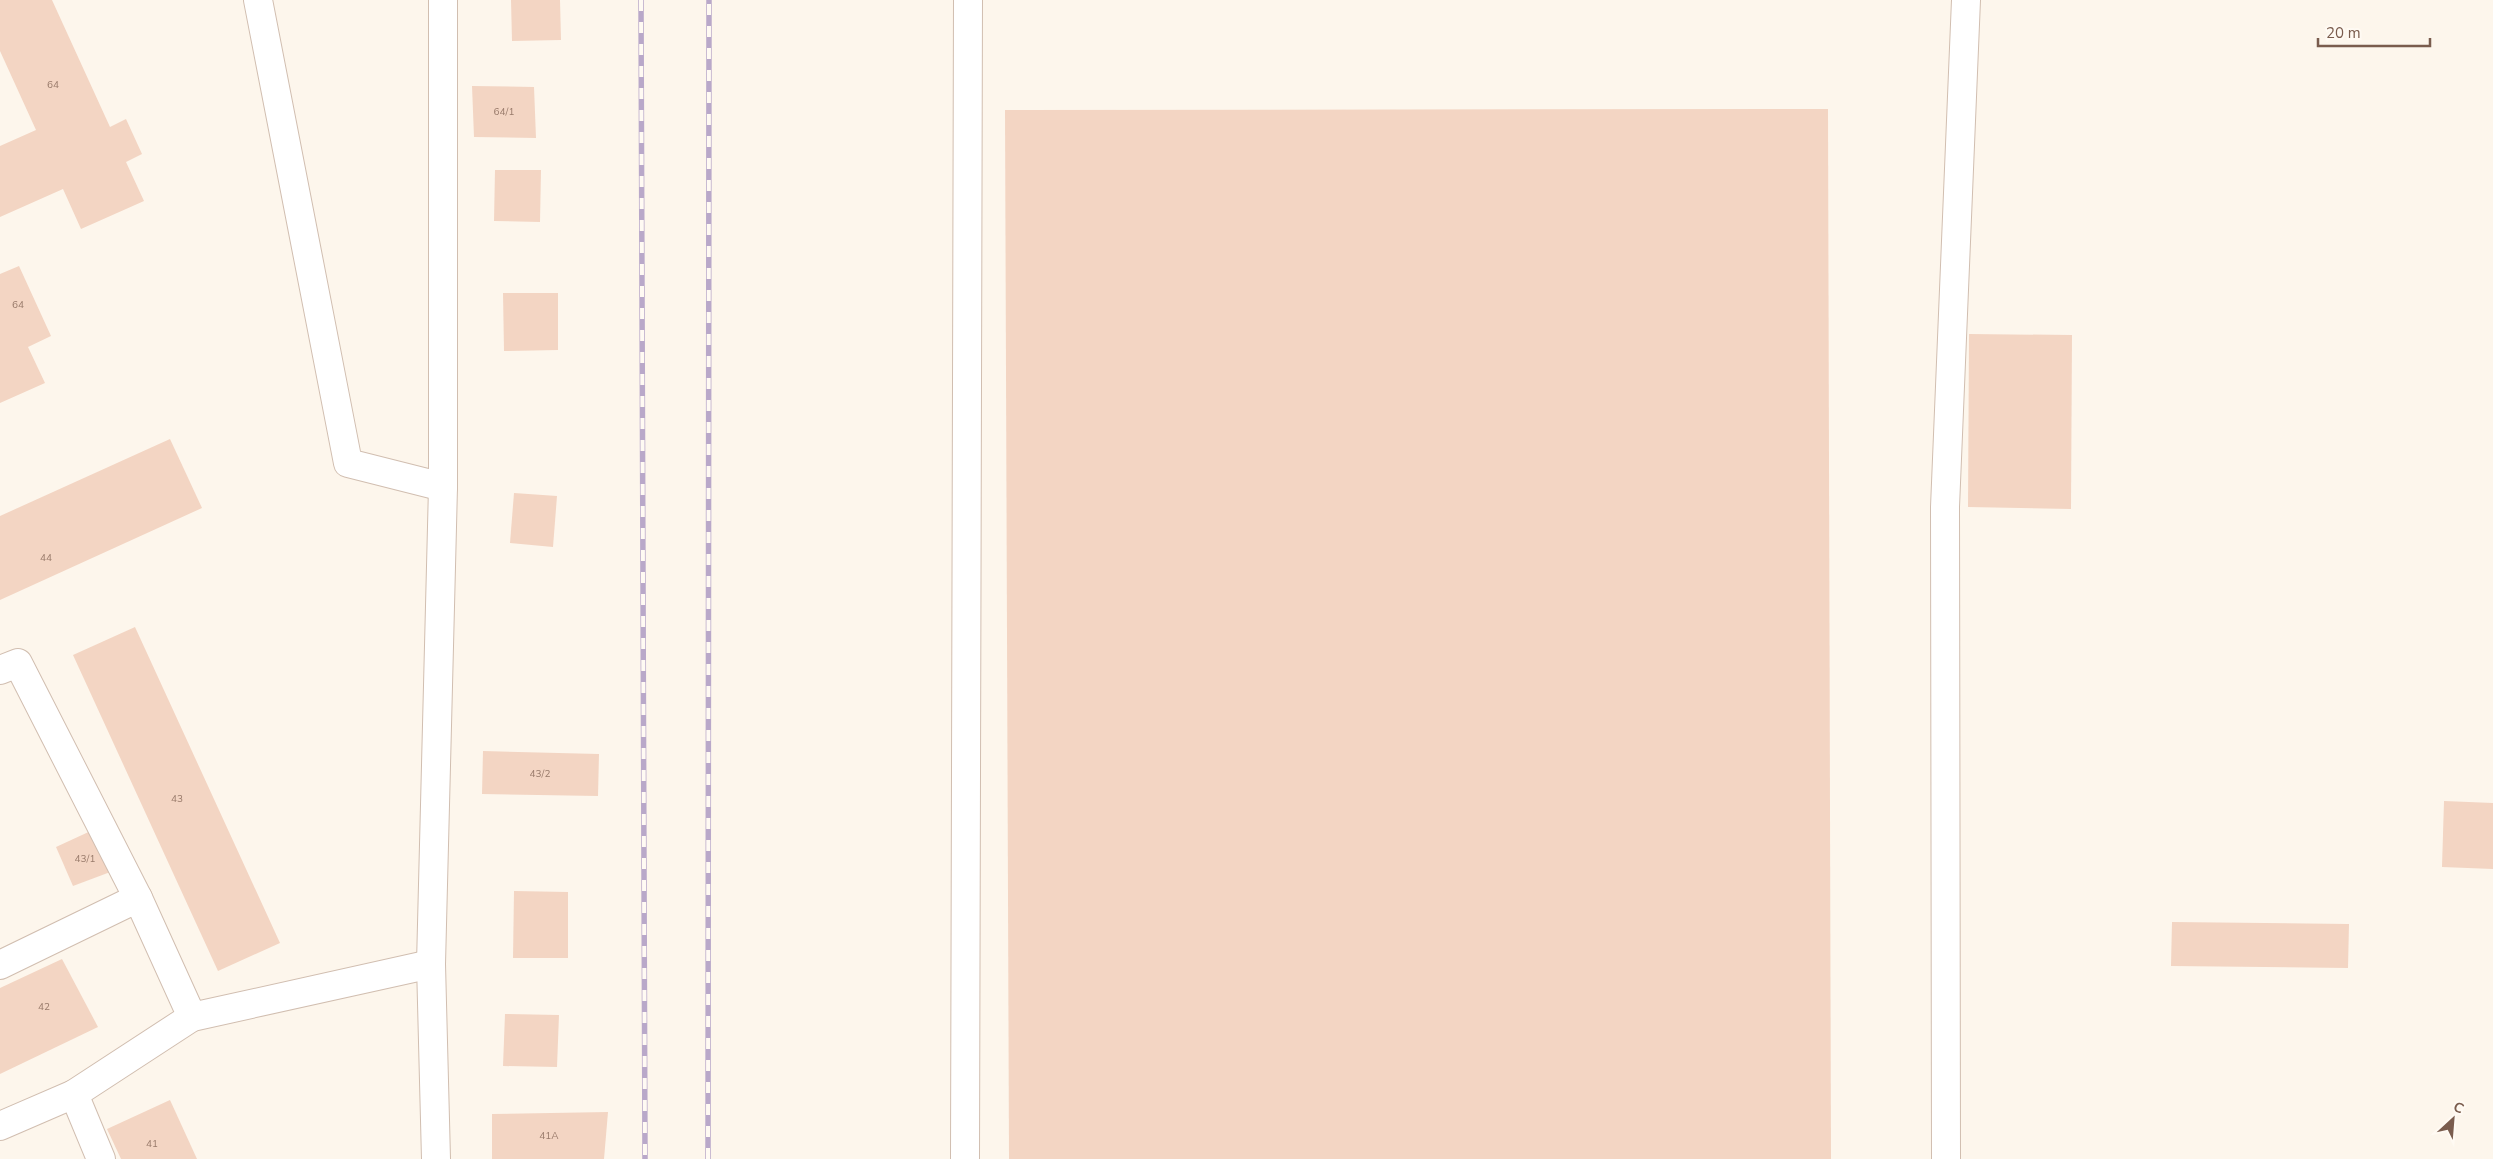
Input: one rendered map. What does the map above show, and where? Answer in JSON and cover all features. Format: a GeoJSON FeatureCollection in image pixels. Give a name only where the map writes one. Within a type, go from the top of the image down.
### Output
{"type":"FeatureCollection","features":[{"type":"Feature","properties":{"kind":"lane"},"geometry":{"type":"LineString","coordinates":[[258,0],[348,463],[443,487]]}},
{"type":"Feature","properties":{"kind":"lane"},"geometry":{"type":"LineString","coordinates":[[436,1159],[431,964],[443,487],[443,0]]}},
{"type":"Feature","properties":{"kind":"lane"},"geometry":{"type":"LineString","coordinates":[[965,1159],[968,0]]}},
{"type":"Feature","properties":{"kind":"lane"},"geometry":{"type":"LineString","coordinates":[[1946,1159],[1945,507],[1966,0]]}},
{"type":"Feature","properties":{"kind":"lane"},"geometry":{"type":"LineString","coordinates":[[0,670],[18,664],[138,898],[192,1017]]}},
{"type":"Feature","properties":{"kind":"lane"},"geometry":{"type":"LineString","coordinates":[[0,965],[138,898]]}},
{"type":"Feature","properties":{"kind":"lane"},"geometry":{"type":"LineString","coordinates":[[0,1126],[74,1094],[192,1017],[431,964]]}},
{"type":"Feature","properties":{"kind":"lane"},"geometry":{"type":"LineString","coordinates":[[74,1094],[101,1159]]}},
{"type":"Feature","properties":{"kind":"building"},"geometry":{"type":"Polygon","coordinates":[[[0,0],[52,0],[110,127],[126,119],[142,154],[126,162],[144,201],[81,229],[63,189],[0,217],[0,146],[36,130],[0,51],[0,0]]]}},
{"type":"Feature","properties":{"kind":"building"},"geometry":{"type":"Polygon","coordinates":[[[511,0],[560,0],[561,40],[512,41],[511,0]]]}},
{"type":"Feature","properties":{"kind":"building"},"geometry":{"type":"Polygon","coordinates":[[[472,86],[534,87],[536,138],[474,137],[472,86]]]}},
{"type":"Feature","properties":{"kind":"building"},"geometry":{"type":"Polygon","coordinates":[[[1828,109],[1831,1159],[1009,1159],[1005,110],[1828,109]]]}},
{"type":"Feature","properties":{"kind":"building"},"geometry":{"type":"Polygon","coordinates":[[[495,170],[541,170],[540,222],[494,221],[495,170]]]}},
{"type":"Feature","properties":{"kind":"building"},"geometry":{"type":"Polygon","coordinates":[[[19,266],[51,336],[28,347],[45,383],[0,403],[0,274],[19,266]]]}},
{"type":"Feature","properties":{"kind":"building"},"geometry":{"type":"Polygon","coordinates":[[[503,293],[558,293],[558,350],[504,351],[503,293]]]}},
{"type":"Feature","properties":{"kind":"building"},"geometry":{"type":"Polygon","coordinates":[[[1969,334],[2072,335],[2071,509],[1968,507],[1969,334]]]}},
{"type":"Feature","properties":{"kind":"building"},"geometry":{"type":"Polygon","coordinates":[[[170,439],[202,508],[0,600],[0,516],[170,439]]]}},
{"type":"Feature","properties":{"kind":"building"},"geometry":{"type":"Polygon","coordinates":[[[514,493],[557,496],[553,547],[510,543],[514,493]]]}},
{"type":"Feature","properties":{"kind":"building"},"geometry":{"type":"Polygon","coordinates":[[[135,627],[280,943],[218,971],[73,655],[135,627]]]}},
{"type":"Feature","properties":{"kind":"building"},"geometry":{"type":"Polygon","coordinates":[[[483,751],[599,754],[598,796],[482,794],[483,751]]]}},
{"type":"Feature","properties":{"kind":"building"},"geometry":{"type":"Polygon","coordinates":[[[2444,801],[2493,803],[2493,869],[2442,867],[2444,801]]]}},
{"type":"Feature","properties":{"kind":"building"},"geometry":{"type":"Polygon","coordinates":[[[95,829],[113,871],[73,886],[56,847],[95,829]]]}},
{"type":"Feature","properties":{"kind":"building"},"geometry":{"type":"Polygon","coordinates":[[[514,891],[568,892],[568,958],[513,958],[514,891]]]}},
{"type":"Feature","properties":{"kind":"building"},"geometry":{"type":"Polygon","coordinates":[[[2172,922],[2349,924],[2348,968],[2171,966],[2172,922]]]}},
{"type":"Feature","properties":{"kind":"building"},"geometry":{"type":"Polygon","coordinates":[[[62,959],[98,1027],[0,1074],[0,988],[62,959]]]}},
{"type":"Feature","properties":{"kind":"building"},"geometry":{"type":"Polygon","coordinates":[[[505,1014],[559,1015],[557,1067],[503,1066],[505,1014]]]}},
{"type":"Feature","properties":{"kind":"building"},"geometry":{"type":"Polygon","coordinates":[[[170,1100],[197,1159],[121,1159],[107,1129],[170,1100]]]}},
{"type":"Feature","properties":{"kind":"building"},"geometry":{"type":"Polygon","coordinates":[[[608,1112],[604,1159],[492,1159],[492,1114],[608,1112]]]}},
{"type":"Feature","properties":{"kind":"railway"},"geometry":{"type":"LineString","coordinates":[[641,0],[645,1159]]}},
{"type":"Feature","properties":{"kind":"railway"},"geometry":{"type":"LineString","coordinates":[[708,1159],[709,0]]}}]}
